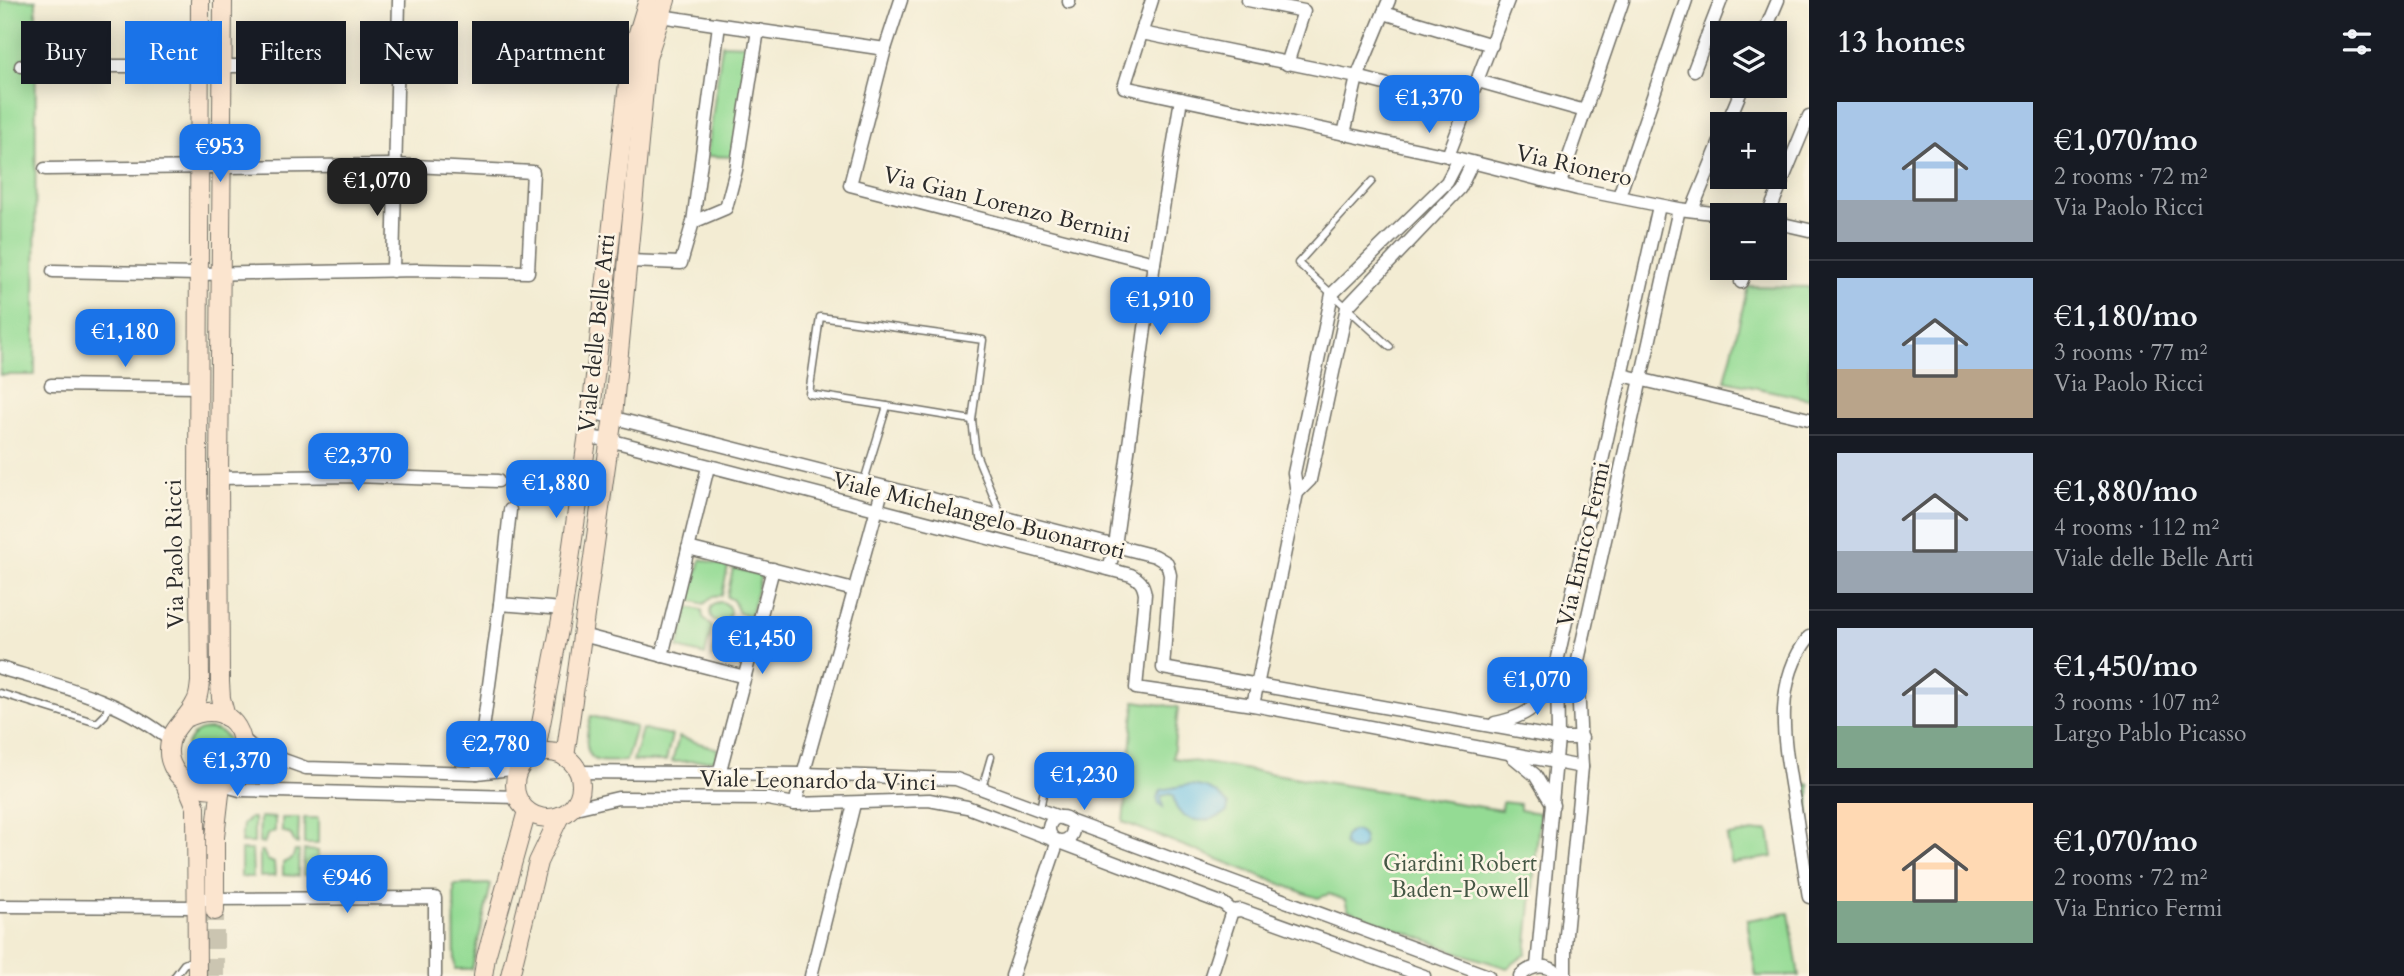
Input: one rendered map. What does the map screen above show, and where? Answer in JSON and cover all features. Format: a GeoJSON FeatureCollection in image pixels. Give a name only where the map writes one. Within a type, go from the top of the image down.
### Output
{"type":"FeatureCollection","features":[{"type":"Feature","properties":{"kind":"street","name":"Via Paolo Ricci"},"geometry":{"type":"LineString","coordinates":[[200,0],[200,21]]}},
{"type":"Feature","properties":{"kind":"street","name":"Via Paolo Ricci"},"geometry":{"type":"LineString","coordinates":[[223,0],[219,478],[220,682],[226,717]]}},
{"type":"Feature","properties":{"kind":"street"},"geometry":{"type":"LineString","coordinates":[[393,271],[399,0]]}},
{"type":"Feature","properties":{"kind":"street","name":"Viale delle Belle Arti"},"geometry":{"type":"LineString","coordinates":[[535,755],[563,609],[591,411],[630,69],[648,0]]}},
{"type":"Feature","properties":{"kind":"street"},"geometry":{"type":"LineString","coordinates":[[663,8],[719,25],[884,49],[901,0]]}},
{"type":"Feature","properties":{"kind":"street"},"geometry":{"type":"LineString","coordinates":[[1152,0],[1142,33],[1357,77],[1423,94]]}},
{"type":"Feature","properties":{"kind":"street"},"geometry":{"type":"LineString","coordinates":[[1248,0],[1304,11],[1287,64]]}},
{"type":"Feature","properties":{"kind":"street"},"geometry":{"type":"LineString","coordinates":[[1253,705],[1297,493],[1294,473],[1332,294],[1447,183],[1478,81],[1508,0]]}},
{"type":"Feature","properties":{"kind":"street"},"geometry":{"type":"LineString","coordinates":[[1560,183],[1623,0]]}},
{"type":"Feature","properties":{"kind":"street"},"geometry":{"type":"LineString","coordinates":[[1619,196],[1686,0]]}},
{"type":"Feature","properties":{"kind":"street"},"geometry":{"type":"LineString","coordinates":[[1694,71],[1721,0]]}},
{"type":"Feature","properties":{"kind":"street"},"geometry":{"type":"LineString","coordinates":[[1769,21],[1778,0]]}},
{"type":"Feature","properties":{"kind":"street"},"geometry":{"type":"LineString","coordinates":[[1344,134],[1357,77],[1387,6],[1492,45]]}},
{"type":"Feature","properties":{"kind":"street","name":"Viale delle Belle Arti"},"geometry":{"type":"LineString","coordinates":[[565,757],[613,416],[647,58],[663,8]]}},
{"type":"Feature","properties":{"kind":"street"},"geometry":{"type":"LineString","coordinates":[[629,261],[681,263],[694,222],[719,25]]}},
{"type":"Feature","properties":{"kind":"street"},"geometry":{"type":"LineString","coordinates":[[694,222],[726,208],[736,170],[758,30]]}},
{"type":"Feature","properties":{"kind":"street","name":"Via Rionero"},"geometry":{"type":"LineString","coordinates":[[1142,33],[1124,87],[1453,158],[1659,206],[1710,213]]}},
{"type":"Feature","properties":{"kind":"street","name":"Via Gian Lorenzo Bernini"},"geometry":{"type":"LineString","coordinates":[[884,49],[850,185],[1154,263]]}},
{"type":"Feature","properties":{"kind":"street"},"geometry":{"type":"LineString","coordinates":[[223,66],[236,66]]}},
{"type":"Feature","properties":{"kind":"street"},"geometry":{"type":"LineString","coordinates":[[1478,81],[1585,111]]}},
{"type":"Feature","properties":{"kind":"street","name":"Via Paolo Ricci"},"geometry":{"type":"LineString","coordinates":[[177,729],[197,701],[200,682],[199,84]]}},
{"type":"Feature","properties":{"kind":"street"},"geometry":{"type":"LineString","coordinates":[[1109,569],[1115,546],[1154,263],[1181,99]]}},
{"type":"Feature","properties":{"kind":"street"},"geometry":{"type":"LineString","coordinates":[[1773,203],[1809,117]]}},
{"type":"Feature","properties":{"kind":"street","name":"Via Enrico Fermi"},"geometry":{"type":"LineString","coordinates":[[1563,976],[1582,767],[1577,665],[1641,379],[1685,210],[1710,161]]}},
{"type":"Feature","properties":{"kind":"street"},"geometry":{"type":"LineString","coordinates":[[1297,493],[1310,480],[1347,307],[1460,188],[1472,163]]}},
{"type":"Feature","properties":{"kind":"street"},"geometry":{"type":"LineString","coordinates":[[46,169],[394,165],[533,172],[528,272],[198,274],[53,271]]}},
{"type":"Feature","properties":{"kind":"street","name":"Via Enrico Fermi"},"geometry":{"type":"LineString","coordinates":[[1488,724],[1517,718],[1535,707],[1549,685],[1557,662],[1659,206]]}},
{"type":"Feature","properties":{"kind":"street"},"geometry":{"type":"LineString","coordinates":[[1787,225],[1809,230]]}},
{"type":"Feature","properties":{"kind":"street"},"geometry":{"type":"LineString","coordinates":[[1622,375],[1809,419]]}},
{"type":"Feature","properties":{"kind":"street"},"geometry":{"type":"LineString","coordinates":[[51,385],[198,387]]}},
{"type":"Feature","properties":{"kind":"street","name":"Viale Michelangelo Buonarroti"},"geometry":{"type":"LineString","coordinates":[[591,411],[1155,556],[1167,563],[1170,575],[1163,668],[1559,738],[1582,738]]}},
{"type":"Feature","properties":{"kind":"street","name":"Viale Michelangelo Buonarroti"},"geometry":{"type":"LineString","coordinates":[[587,437],[609,440],[1131,575],[1144,585],[1145,594],[1136,688],[1253,705],[1582,767]]}},
{"type":"Feature","properties":{"kind":"street"},"geometry":{"type":"LineString","coordinates":[[662,656],[708,467]]}},
{"type":"Feature","properties":{"kind":"street","name":"Via Paolo Ricci"},"geometry":{"type":"LineString","coordinates":[[219,478],[355,476],[498,481]]}},
{"type":"Feature","properties":{"kind":"street"},"geometry":{"type":"LineString","coordinates":[[795,804],[883,487]]}},
{"type":"Feature","properties":{"kind":"street"},"geometry":{"type":"LineString","coordinates":[[477,773],[510,510]]}},
{"type":"Feature","properties":{"kind":"street"},"geometry":{"type":"LineString","coordinates":[[688,548],[855,590]]}},
{"type":"Feature","properties":{"kind":"street"},"geometry":{"type":"LineString","coordinates":[[1578,568],[1598,573]]}},
{"type":"Feature","properties":{"kind":"street"},"geometry":{"type":"LineString","coordinates":[[719,774],[773,569]]}},
{"type":"Feature","properties":{"kind":"street"},"geometry":{"type":"LineString","coordinates":[[500,604],[563,609]]}},
{"type":"Feature","properties":{"kind":"street"},"geometry":{"type":"LineString","coordinates":[[582,635],[745,677]]}},
{"type":"Feature","properties":{"kind":"street"},"geometry":{"type":"LineString","coordinates":[[1809,636],[1790,671],[1784,697],[1782,728],[1809,897]]}},
{"type":"Feature","properties":{"kind":"street","name":"Via Enrico Fermi"},"geometry":{"type":"LineString","coordinates":[[1537,966],[1559,738],[1557,662]]}},
{"type":"Feature","properties":{"kind":"street"},"geometry":{"type":"LineString","coordinates":[[0,668],[110,702],[149,723],[177,729],[206,712],[226,717],[234,723],[243,739],[256,750],[306,768],[477,773],[520,768],[535,755],[555,753],[565,757],[578,772],[581,790],[538,862],[510,976]]}},
{"type":"Feature","properties":{"kind":"street"},"geometry":{"type":"LineString","coordinates":[[177,729],[170,761],[185,781],[196,807],[206,904]]}},
{"type":"Feature","properties":{"kind":"street"},"geometry":{"type":"LineString","coordinates":[[185,781],[209,788],[222,785],[238,771],[243,761],[243,739]]}},
{"type":"Feature","properties":{"kind":"street"},"geometry":{"type":"LineString","coordinates":[[1509,754],[1535,775],[1553,806]]}},
{"type":"Feature","properties":{"kind":"street"},"geometry":{"type":"LineString","coordinates":[[483,976],[522,804],[515,787],[520,768]]}},
{"type":"Feature","properties":{"kind":"street","name":"Viale Leonardo da Vinci"},"geometry":{"type":"LineString","coordinates":[[578,772],[804,774],[956,779],[1488,976]]}},
{"type":"Feature","properties":{"kind":"street"},"geometry":{"type":"LineString","coordinates":[[222,785],[240,790],[522,804],[543,818],[566,813]]}},
{"type":"Feature","properties":{"kind":"street"},"geometry":{"type":"LineString","coordinates":[[197,967],[222,785]]}},
{"type":"Feature","properties":{"kind":"street","name":"Viale Leonardo da Vinci"},"geometry":{"type":"LineString","coordinates":[[566,813],[618,798],[768,799],[795,804],[929,800],[967,807],[1232,908],[1424,976]]}},
{"type":"Feature","properties":{"kind":"street"},"geometry":{"type":"LineString","coordinates":[[811,976],[855,804]]}},
{"type":"Feature","properties":{"kind":"street"},"geometry":{"type":"LineString","coordinates":[[1012,976],[1058,841],[1052,837],[1049,827],[1056,818],[1067,818]]}},
{"type":"Feature","properties":{"kind":"street"},"geometry":{"type":"LineString","coordinates":[[1211,976],[1232,908],[1223,891],[1233,883]]}},
{"type":"Feature","properties":{"kind":"street"},"geometry":{"type":"LineString","coordinates":[[1232,908],[1250,901],[1247,888]]}},
{"type":"Feature","properties":{"kind":"street"},"geometry":{"type":"LineString","coordinates":[[0,906],[435,898],[435,976]]}},
{"type":"Feature","properties":{"kind":"street"},"geometry":{"type":"LineString","coordinates":[[1520,976],[1537,966],[1551,968],[1563,976]]}},
{"type":"Feature","properties":{"kind":"lane"},"geometry":{"type":"LineString","coordinates":[[1372,181],[1298,263],[1390,347]]}},
{"type":"Feature","properties":{"kind":"lane"},"geometry":{"type":"LineString","coordinates":[[972,420],[809,394],[820,317],[984,340],[972,420],[976,454],[1002,516]]}},
{"type":"Feature","properties":{"kind":"lane"},"geometry":{"type":"LineString","coordinates":[[863,482],[887,406]]}},
{"type":"Feature","properties":{"kind":"lane"},"geometry":{"type":"LineString","coordinates":[[0,694],[97,723],[105,715],[110,702]]}},
{"type":"Feature","properties":{"kind":"lane"},"geometry":{"type":"LineString","coordinates":[[982,788],[991,757]]}},
{"type":"Feature","properties":{"kind":"lane"},"geometry":{"type":"LineString","coordinates":[[1040,809],[1048,771]]}},
{"type":"Feature","properties":{"kind":"lane"},"geometry":{"type":"LineString","coordinates":[[175,976],[184,964],[197,967]]}},
{"type":"Feature","properties":{"kind":"green space"},"geometry":{"type":"Polygon","coordinates":[[[0,0],[36,0],[36,21],[21,21],[21,84],[36,84],[35,375],[0,375],[0,0]]]}},
{"type":"Feature","properties":{"kind":"green space"},"geometry":{"type":"Polygon","coordinates":[[[722,44],[750,45],[734,157],[707,156],[722,44]]]}},
{"type":"Feature","properties":{"kind":"green space"},"geometry":{"type":"Polygon","coordinates":[[[1748,286],[1809,287],[1809,399],[1725,381],[1748,286]]]}},
{"type":"Feature","properties":{"kind":"green space"},"geometry":{"type":"Polygon","coordinates":[[[701,559],[728,567],[722,595],[714,596],[704,604],[690,600],[701,559]]]}},
{"type":"Feature","properties":{"kind":"green space"},"geometry":{"type":"Polygon","coordinates":[[[733,568],[761,575],[750,616],[739,613],[733,600],[727,597],[733,568]]]}},
{"type":"Feature","properties":{"kind":"green space"},"geometry":{"type":"Polygon","coordinates":[[[720,602],[727,605],[730,612],[727,619],[720,622],[713,619],[710,612],[713,605],[720,602]]]}},
{"type":"Feature","properties":{"kind":"green space"},"geometry":{"type":"Polygon","coordinates":[[[688,607],[702,610],[703,617],[712,627],[705,655],[678,648],[688,607]]]}},
{"type":"Feature","properties":{"kind":"green space"},"geometry":{"type":"Polygon","coordinates":[[[737,620],[748,623],[738,664],[711,657],[720,629],[727,629],[737,620]]]}},
{"type":"Feature","properties":{"kind":"green space","name":"Giardini Robert Baden-Powell"},"geometry":{"type":"Polygon","coordinates":[[[1135,701],[1178,707],[1173,758],[1501,810],[1502,802],[1520,804],[1520,810],[1540,813],[1526,954],[1507,968],[1460,953],[1348,910],[1345,900],[1329,894],[1318,898],[1309,895],[1123,822],[1135,701]]]}},
{"type":"Feature","properties":{"kind":"green space"},"geometry":{"type":"Polygon","coordinates":[[[591,716],[636,727],[626,761],[603,761],[591,757],[587,740],[591,716]]]}},
{"type":"Feature","properties":{"kind":"green space"},"geometry":{"type":"Polygon","coordinates":[[[209,729],[225,736],[232,752],[225,768],[209,775],[193,768],[186,752],[193,736],[209,729]]]}},
{"type":"Feature","properties":{"kind":"green space"},"geometry":{"type":"Polygon","coordinates":[[[642,729],[672,735],[666,761],[633,761],[642,729]]]}},
{"type":"Feature","properties":{"kind":"green space"},"geometry":{"type":"Polygon","coordinates":[[[679,737],[718,749],[715,760],[672,762],[679,737]]]}},
{"type":"Feature","properties":{"kind":"green space"},"geometry":{"type":"Polygon","coordinates":[[[1809,784],[1809,850],[1798,786],[1809,784]]]}},
{"type":"Feature","properties":{"kind":"green space"},"geometry":{"type":"Polygon","coordinates":[[[260,817],[275,818],[275,831],[267,835],[264,844],[259,843],[260,817]]]}},
{"type":"Feature","properties":{"kind":"green space"},"geometry":{"type":"Polygon","coordinates":[[[254,818],[254,843],[241,843],[243,824],[254,818]]]}},
{"type":"Feature","properties":{"kind":"green space"},"geometry":{"type":"Polygon","coordinates":[[[282,818],[299,818],[298,844],[291,835],[282,831],[282,818]]]}},
{"type":"Feature","properties":{"kind":"green space"},"geometry":{"type":"Polygon","coordinates":[[[304,818],[318,818],[318,844],[304,844],[304,818]]]}},
{"type":"Feature","properties":{"kind":"green space"},"geometry":{"type":"Polygon","coordinates":[[[1769,830],[1773,857],[1731,863],[1727,836],[1769,830]]]}},
{"type":"Feature","properties":{"kind":"green space"},"geometry":{"type":"Polygon","coordinates":[[[241,850],[252,850],[253,877],[241,877],[241,850]]]}},
{"type":"Feature","properties":{"kind":"green space"},"geometry":{"type":"Polygon","coordinates":[[[304,850],[318,851],[318,875],[303,875],[304,850]]]}},
{"type":"Feature","properties":{"kind":"green space"},"geometry":{"type":"Polygon","coordinates":[[[260,851],[263,851],[267,860],[274,863],[275,876],[260,877],[260,851]]]}},
{"type":"Feature","properties":{"kind":"green space"},"geometry":{"type":"Polygon","coordinates":[[[295,851],[299,851],[298,876],[283,875],[283,863],[292,859],[295,851]]]}},
{"type":"Feature","properties":{"kind":"green space"},"geometry":{"type":"Polygon","coordinates":[[[491,884],[472,969],[455,969],[454,885],[491,884]]]}},
{"type":"Feature","properties":{"kind":"green space"},"geometry":{"type":"Polygon","coordinates":[[[1789,913],[1799,976],[1756,976],[1747,920],[1789,913]]]}},
{"type":"Feature","properties":{"kind":"water"},"geometry":{"type":"Polygon","coordinates":[[[1188,785],[1206,788],[1220,796],[1228,805],[1227,812],[1207,820],[1186,817],[1175,806],[1173,795],[1169,794],[1161,796],[1163,807],[1159,804],[1157,797],[1161,790],[1188,785]]]}},
{"type":"Feature","properties":{"kind":"water"},"geometry":{"type":"Polygon","coordinates":[[[1350,831],[1358,831],[1364,841],[1358,851],[1350,851],[1344,845],[1344,837],[1350,831]]]}},
{"type":"Feature","properties":{"kind":"tunnel"},"geometry":{"type":"LineString","coordinates":[[215,911],[215,976]]}}]}
